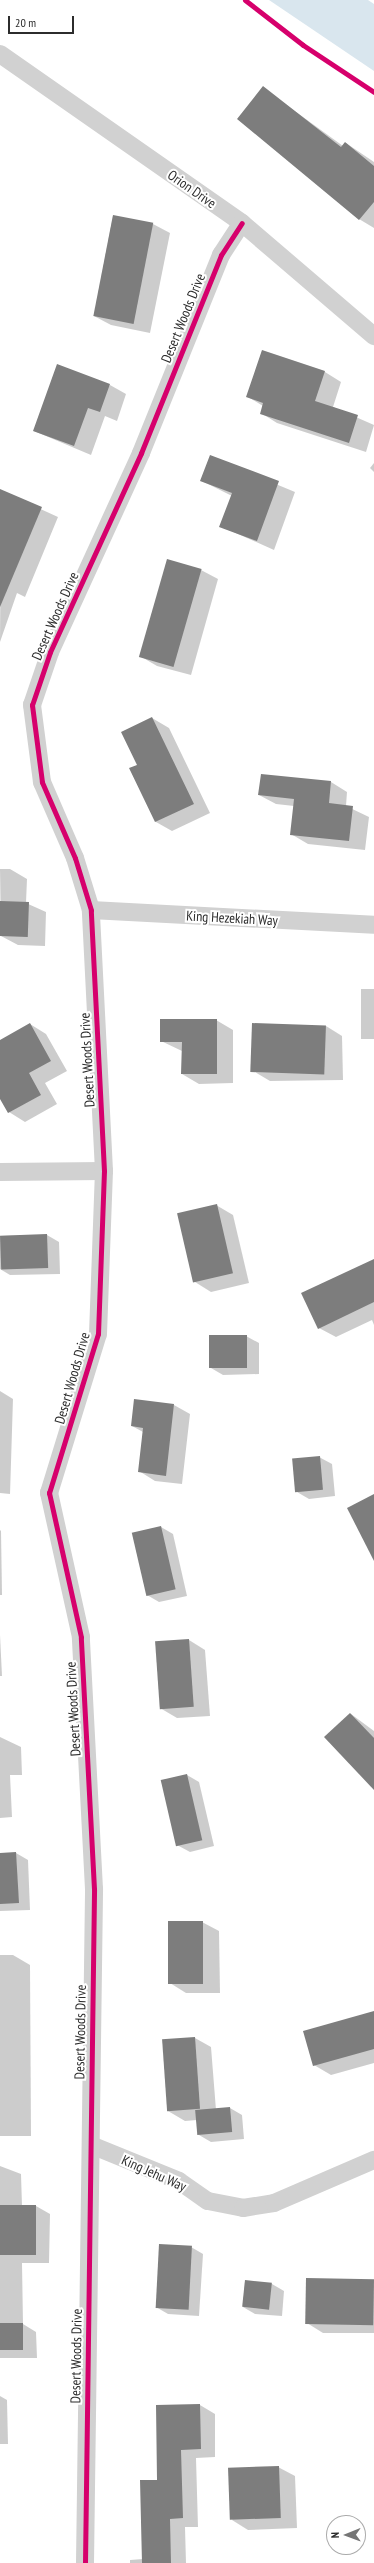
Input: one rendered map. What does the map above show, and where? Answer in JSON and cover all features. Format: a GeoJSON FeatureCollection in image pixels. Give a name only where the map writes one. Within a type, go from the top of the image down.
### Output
{"type":"FeatureCollection","features":[{"type":"Feature","properties":{"kind":"street","name":"Orion Drive"},"geometry":{"type":"LineString","coordinates":[[0,54],[242,223],[374,336]]}},
{"type":"Feature","properties":{"kind":"street","name":"Desert Woods Drive"},"geometry":{"type":"LineString","coordinates":[[85,2563],[94,1889],[81,1637],[49,1493],[98,1334],[104,1171],[91,910],[75,858],[42,782],[32,705],[50,652],[141,453],[221,255],[242,223]]}},
{"type":"Feature","properties":{"kind":"street","name":"King Hezekiah Way"},"geometry":{"type":"LineString","coordinates":[[91,910],[374,925]]}},
{"type":"Feature","properties":{"kind":"street"},"geometry":{"type":"LineString","coordinates":[[0,1172],[104,1171]]}},
{"type":"Feature","properties":{"kind":"street","name":"King Jehu Way"},"geometry":{"type":"LineString","coordinates":[[90,2145],[179,2181],[208,2202],[243,2208],[274,2204],[374,2160]]}},
{"type":"Feature","properties":{"kind":"shaded area"},"geometry":{"type":"Polygon","coordinates":[[[269,0],[368,0],[374,4],[374,71],[269,0]]]}},
{"type":"Feature","properties":{"kind":"building"},"geometry":{"type":"Polygon","coordinates":[[[263,86],[341,147],[345,142],[374,166],[374,202],[359,220],[237,119],[263,86]]]}},
{"type":"Feature","properties":{"kind":"building"},"geometry":{"type":"Polygon","coordinates":[[[113,215],[153,223],[134,324],[93,316],[113,215]]]}},
{"type":"Feature","properties":{"kind":"building"},"geometry":{"type":"Polygon","coordinates":[[[262,350],[325,371],[315,401],[358,415],[349,443],[260,414],[263,403],[246,397],[262,350]]]}},
{"type":"Feature","properties":{"kind":"building"},"geometry":{"type":"Polygon","coordinates":[[[57,364],[110,384],[100,412],[88,408],[74,446],[33,431],[57,364]]]}},
{"type":"Feature","properties":{"kind":"building"},"geometry":{"type":"Polygon","coordinates":[[[210,455],[279,481],[257,541],[219,527],[232,493],[200,481],[210,455]]]}},
{"type":"Feature","properties":{"kind":"building"},"geometry":{"type":"Polygon","coordinates":[[[0,489],[42,507],[0,607],[0,489]]]}},
{"type":"Feature","properties":{"kind":"building"},"geometry":{"type":"Polygon","coordinates":[[[167,559],[202,569],[173,667],[139,657],[167,559]]]}},
{"type":"Feature","properties":{"kind":"building"},"geometry":{"type":"Polygon","coordinates":[[[152,717],[194,804],[155,822],[129,768],[137,765],[121,732],[152,717]]]}},
{"type":"Feature","properties":{"kind":"building"},"geometry":{"type":"Polygon","coordinates":[[[261,774],[331,781],[329,803],[353,806],[349,841],[290,835],[294,799],[258,795],[261,774]]]}},
{"type":"Feature","properties":{"kind":"building"},"geometry":{"type":"Polygon","coordinates":[[[0,901],[29,902],[28,937],[0,936],[0,901]]]}},
{"type":"Feature","properties":{"kind":"building"},"geometry":{"type":"Polygon","coordinates":[[[160,1019],[217,1019],[217,1074],[181,1074],[182,1042],[160,1042],[160,1019]]]}},
{"type":"Feature","properties":{"kind":"building"},"geometry":{"type":"Polygon","coordinates":[[[30,1023],[51,1061],[29,1073],[41,1095],[8,1113],[0,1099],[0,1040],[30,1023]]]}},
{"type":"Feature","properties":{"kind":"building"},"geometry":{"type":"Polygon","coordinates":[[[252,1023],[326,1026],[324,1075],[250,1072],[252,1023]]]}},
{"type":"Feature","properties":{"kind":"building"},"geometry":{"type":"Polygon","coordinates":[[[217,1204],[233,1273],[193,1282],[177,1213],[217,1204]]]}},
{"type":"Feature","properties":{"kind":"building"},"geometry":{"type":"Polygon","coordinates":[[[47,1234],[48,1268],[1,1270],[0,1236],[47,1234]]]}},
{"type":"Feature","properties":{"kind":"building"},"geometry":{"type":"Polygon","coordinates":[[[374,1259],[374,1302],[318,1329],[301,1293],[374,1259]]]}},
{"type":"Feature","properties":{"kind":"building"},"geometry":{"type":"Polygon","coordinates":[[[209,1335],[247,1335],[247,1368],[209,1368],[209,1335]]]}},
{"type":"Feature","properties":{"kind":"building"},"geometry":{"type":"Polygon","coordinates":[[[134,1399],[174,1404],[166,1476],[138,1472],[143,1428],[131,1426],[134,1399]]]}},
{"type":"Feature","properties":{"kind":"building"},"geometry":{"type":"Polygon","coordinates":[[[320,1456],[323,1490],[295,1492],[292,1458],[320,1456]]]}},
{"type":"Feature","properties":{"kind":"building"},"geometry":{"type":"Polygon","coordinates":[[[374,1494],[374,1561],[347,1508],[374,1494]]]}},
{"type":"Feature","properties":{"kind":"building"},"geometry":{"type":"Polygon","coordinates":[[[161,1526],[176,1589],[146,1596],[132,1533],[161,1526]]]}},
{"type":"Feature","properties":{"kind":"building"},"geometry":{"type":"Polygon","coordinates":[[[189,1639],[194,1707],[160,1709],[155,1641],[189,1639]]]}},
{"type":"Feature","properties":{"kind":"building"},"geometry":{"type":"Polygon","coordinates":[[[350,1713],[374,1738],[374,1790],[324,1737],[350,1713]]]}},
{"type":"Feature","properties":{"kind":"building"},"geometry":{"type":"Polygon","coordinates":[[[187,1774],[202,1840],[176,1846],[161,1780],[187,1774]]]}},
{"type":"Feature","properties":{"kind":"building"},"geometry":{"type":"Polygon","coordinates":[[[16,1852],[19,1903],[0,1904],[0,1853],[16,1852]]]}},
{"type":"Feature","properties":{"kind":"building"},"geometry":{"type":"Polygon","coordinates":[[[168,1921],[203,1921],[203,1984],[168,1984],[168,1921]]]}},
{"type":"Feature","properties":{"kind":"building"},"geometry":{"type":"Polygon","coordinates":[[[374,2011],[374,2049],[313,2066],[303,2031],[374,2011]]]}},
{"type":"Feature","properties":{"kind":"building"},"geometry":{"type":"Polygon","coordinates":[[[195,2037],[200,2109],[167,2111],[162,2039],[195,2037]]]}},
{"type":"Feature","properties":{"kind":"building"},"geometry":{"type":"Polygon","coordinates":[[[230,2107],[232,2132],[197,2135],[195,2110],[230,2107]]]}},
{"type":"Feature","properties":{"kind":"building"},"geometry":{"type":"Polygon","coordinates":[[[0,2205],[36,2205],[36,2255],[0,2255],[0,2205]]]}},
{"type":"Feature","properties":{"kind":"building"},"geometry":{"type":"Polygon","coordinates":[[[159,2244],[192,2246],[189,2310],[156,2308],[159,2244]]]}},
{"type":"Feature","properties":{"kind":"building"},"geometry":{"type":"Polygon","coordinates":[[[306,2278],[374,2279],[373,2325],[305,2324],[306,2278]]]}},
{"type":"Feature","properties":{"kind":"building"},"geometry":{"type":"Polygon","coordinates":[[[245,2280],[272,2283],[269,2310],[242,2307],[245,2280]]]}},
{"type":"Feature","properties":{"kind":"building"},"geometry":{"type":"Polygon","coordinates":[[[0,2323],[23,2323],[23,2350],[0,2350],[0,2323]]]}},
{"type":"Feature","properties":{"kind":"building"},"geometry":{"type":"Polygon","coordinates":[[[200,2404],[201,2449],[181,2450],[183,2518],[170,2519],[171,2563],[142,2563],[140,2480],[157,2480],[156,2405],[200,2404]]]}},
{"type":"Feature","properties":{"kind":"building"},"geometry":{"type":"Polygon","coordinates":[[[279,2466],[281,2518],[230,2520],[228,2468],[279,2466]]]}},
{"type":"Feature","properties":{"kind":"cycle path"},"geometry":{"type":"LineString","coordinates":[[245,0],[303,45],[374,92]]}},
{"type":"Feature","properties":{"kind":"cycle path"},"geometry":{"type":"LineString","coordinates":[[85,2563],[94,1889],[81,1637],[49,1493],[98,1334],[104,1171],[91,910],[75,858],[42,782],[32,705],[50,652],[141,453],[221,255],[242,223]]}}]}
